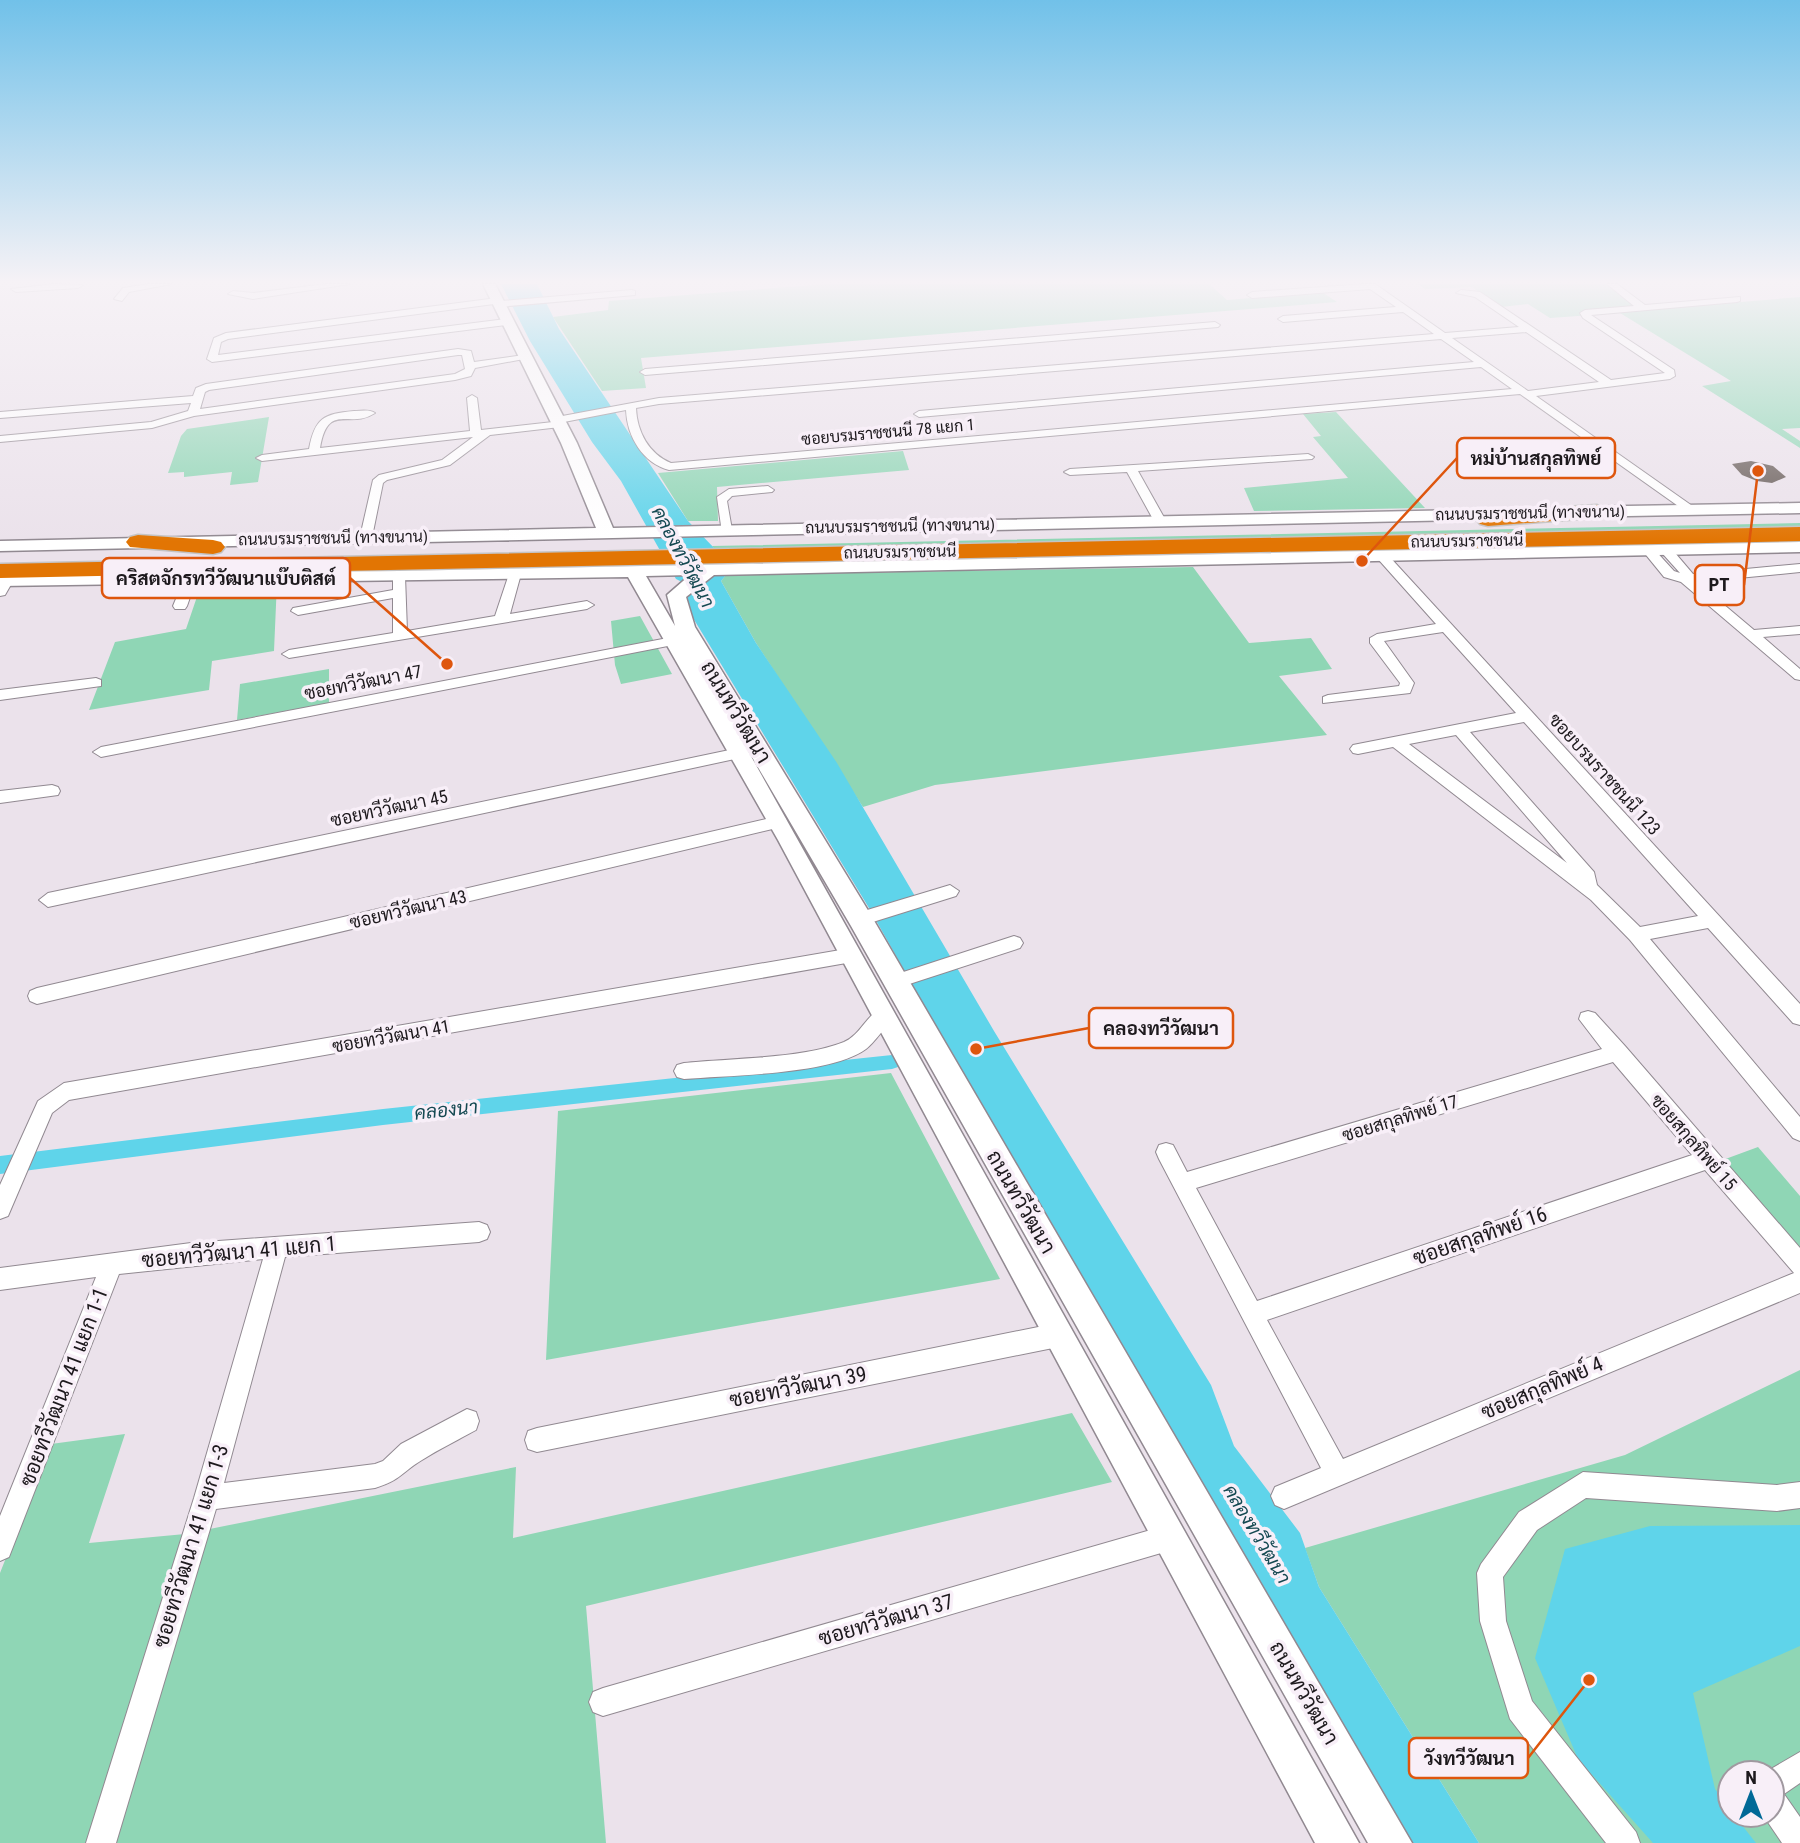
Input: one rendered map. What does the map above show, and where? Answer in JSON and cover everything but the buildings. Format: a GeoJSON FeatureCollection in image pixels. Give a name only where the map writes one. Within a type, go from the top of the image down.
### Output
{"type":"FeatureCollection","features":[{"type":"Feature","properties":{"kind":"highway"},"geometry":{"type":"LineString","coordinates":[[1353,529],[1597,512]]}},
{"type":"Feature","properties":{"kind":"highway","name":"ถนนบรมราชชนนี"},"geometry":{"type":"LineString","coordinates":[[2,581],[449,562],[674,564],[727,545],[1800,520]]}},
{"type":"Feature","properties":{"kind":"highway","name":"ถนนบรมราชชนนี"},"geometry":{"type":"LineString","coordinates":[[727,545],[1800,534]]}},
{"type":"Feature","properties":{"kind":"highway"},"geometry":{"type":"LineString","coordinates":[[138,542],[269,550]]}},
{"type":"Feature","properties":{"kind":"highway","name":"ถนนบรมราชชนนี"},"geometry":{"type":"LineString","coordinates":[[0,556],[269,550],[674,564]]}},
{"type":"Feature","properties":{"kind":"highway"},"geometry":{"type":"LineString","coordinates":[[238,576],[449,562]]}},
{"type":"Feature","properties":{"kind":"main road"},"geometry":{"type":"LineString","coordinates":[[530,370],[569,443],[606,532]]}},
{"type":"Feature","properties":{"kind":"main road"},"geometry":{"type":"LineString","coordinates":[[569,443],[627,532]]}},
{"type":"Feature","properties":{"kind":"main road","name":"ถนนบรมราชชนนี (ทางขนาน)"},"geometry":{"type":"LineString","coordinates":[[674,564],[727,545],[1160,521],[1800,508]]}},
{"type":"Feature","properties":{"kind":"main road","name":"ถนนบรมราชชนนี (ทางขนาน)"},"geometry":{"type":"LineString","coordinates":[[0,546],[627,532],[674,564]]}},
{"type":"Feature","properties":{"kind":"main road","name":"ถนนบรมราชชนนี (ทางขนาน)"},"geometry":{"type":"LineString","coordinates":[[674,564],[727,545],[1382,556],[1800,547]]}},
{"type":"Feature","properties":{"kind":"main road"},"geometry":{"type":"LineString","coordinates":[[238,576],[399,585],[515,574],[639,581],[656,588],[674,564]]}},
{"type":"Feature","properties":{"kind":"main road","name":"ถนนทวีวัฒนา"},"geometry":{"type":"LineString","coordinates":[[674,564],[685,627],[903,979],[1391,1843]]}},
{"type":"Feature","properties":{"kind":"main road","name":"ถนนบรมราชชนนี"},"geometry":{"type":"LineString","coordinates":[[2,581],[238,576]]}},
{"type":"Feature","properties":{"kind":"main road","name":"ถนนทวีวัฒนา"},"geometry":{"type":"LineString","coordinates":[[639,581],[779,822],[852,955],[1168,1538],[1328,1841]]}},
{"type":"Feature","properties":{"kind":"street"},"geometry":{"type":"LineString","coordinates":[[193,413],[196,399],[206,387],[328,370]]}},
{"type":"Feature","properties":{"kind":"street"},"geometry":{"type":"LineString","coordinates":[[0,439],[152,425],[193,413],[455,377],[467,374],[468,370]]}},
{"type":"Feature","properties":{"kind":"street"},"geometry":{"type":"LineString","coordinates":[[645,372],[667,370]]}},
{"type":"Feature","properties":{"kind":"street"},"geometry":{"type":"LineString","coordinates":[[366,537],[377,482],[395,458],[481,433],[558,422],[626,406],[799,386],[1005,370]]}},
{"type":"Feature","properties":{"kind":"street"},"geometry":{"type":"LineString","coordinates":[[955,411],[1133,411],[1306,380],[1417,370]]}},
{"type":"Feature","properties":{"kind":"street"},"geometry":{"type":"LineString","coordinates":[[1492,370],[1692,510]]}},
{"type":"Feature","properties":{"kind":"street"},"geometry":{"type":"LineString","coordinates":[[1588,370],[1608,383]]}},
{"type":"Feature","properties":{"kind":"street","name":"ซอยบรมราชชนนี 78 แยก 1"},"geometry":{"type":"LineString","coordinates":[[626,406],[635,433],[653,458],[669,467],[947,428],[1133,411],[1331,408],[1524,392],[1671,374],[1665,370]]}},
{"type":"Feature","properties":{"kind":"street"},"geometry":{"type":"LineString","coordinates":[[1306,380],[1314,389]]}},
{"type":"Feature","properties":{"kind":"street"},"geometry":{"type":"LineString","coordinates":[[472,398],[481,433]]}},
{"type":"Feature","properties":{"kind":"street"},"geometry":{"type":"LineString","coordinates":[[0,415],[196,399]]}},
{"type":"Feature","properties":{"kind":"street"},"geometry":{"type":"LineString","coordinates":[[1323,399],[1331,408]]}},
{"type":"Feature","properties":{"kind":"street"},"geometry":{"type":"LineString","coordinates":[[919,415],[947,428],[955,411]]}},
{"type":"Feature","properties":{"kind":"street"},"geometry":{"type":"LineString","coordinates":[[955,411],[960,425]]}},
{"type":"Feature","properties":{"kind":"street"},"geometry":{"type":"LineString","coordinates":[[314,452],[318,425],[324,420],[370,413]]}},
{"type":"Feature","properties":{"kind":"street"},"geometry":{"type":"LineString","coordinates":[[262,458],[314,452],[446,463],[481,433]]}},
{"type":"Feature","properties":{"kind":"street"},"geometry":{"type":"LineString","coordinates":[[1070,472],[1308,457]]}},
{"type":"Feature","properties":{"kind":"street"},"geometry":{"type":"LineString","coordinates":[[1131,468],[1160,521]]}},
{"type":"Feature","properties":{"kind":"street"},"geometry":{"type":"LineString","coordinates":[[727,545],[721,500],[729,493],[768,490]]}},
{"type":"Feature","properties":{"kind":"street"},"geometry":{"type":"LineString","coordinates":[[1657,550],[1687,572],[1686,579]]}},
{"type":"Feature","properties":{"kind":"street","name":"ซอยบรมราชชนนี 123"},"geometry":{"type":"LineString","coordinates":[[1382,556],[1800,1017]]}},
{"type":"Feature","properties":{"kind":"street"},"geometry":{"type":"LineString","coordinates":[[1686,579],[1800,568]]}},
{"type":"Feature","properties":{"kind":"street"},"geometry":{"type":"LineString","coordinates":[[501,620],[515,574]]}},
{"type":"Feature","properties":{"kind":"street"},"geometry":{"type":"LineString","coordinates":[[180,606],[191,577]]}},
{"type":"Feature","properties":{"kind":"street"},"geometry":{"type":"LineString","coordinates":[[1686,579],[1800,676]]}},
{"type":"Feature","properties":{"kind":"street"},"geometry":{"type":"LineString","coordinates":[[298,611],[399,585],[400,636]]}},
{"type":"Feature","properties":{"kind":"street"},"geometry":{"type":"LineString","coordinates":[[289,654],[587,605]]}},
{"type":"Feature","properties":{"kind":"street"},"geometry":{"type":"LineString","coordinates":[[1328,700],[1405,690],[1407,683],[1377,643],[1377,638],[1446,626]]}},
{"type":"Feature","properties":{"kind":"street"},"geometry":{"type":"LineString","coordinates":[[1751,634],[1800,630]]}},
{"type":"Feature","properties":{"kind":"street","name":"ซอยทวีวัฒนา 47"},"geometry":{"type":"LineString","coordinates":[[102,752],[673,642]]}},
{"type":"Feature","properties":{"kind":"street"},"geometry":{"type":"LineString","coordinates":[[0,695],[96,683]]}},
{"type":"Feature","properties":{"kind":"street"},"geometry":{"type":"LineString","coordinates":[[1357,749],[1527,716]]}},
{"type":"Feature","properties":{"kind":"street"},"geometry":{"type":"LineString","coordinates":[[1459,729],[1588,876],[1588,887]]}},
{"type":"Feature","properties":{"kind":"street"},"geometry":{"type":"LineString","coordinates":[[1396,742],[1588,887],[1636,935],[1800,1132]]}},
{"type":"Feature","properties":{"kind":"street","name":"ซอยทวีวัฒนา 45"},"geometry":{"type":"LineString","coordinates":[[48,900],[739,753]]}},
{"type":"Feature","properties":{"kind":"street"},"geometry":{"type":"LineString","coordinates":[[0,797],[51,790]]}},
{"type":"Feature","properties":{"kind":"street","name":"ซอยทวีวัฒนา 43"},"geometry":{"type":"LineString","coordinates":[[37,996],[779,822]]}},
{"type":"Feature","properties":{"kind":"street"},"geometry":{"type":"LineString","coordinates":[[867,917],[950,891]]}},
{"type":"Feature","properties":{"kind":"street"},"geometry":{"type":"LineString","coordinates":[[1636,935],[1712,920]]}},
{"type":"Feature","properties":{"kind":"street"},"geometry":{"type":"LineString","coordinates":[[903,979],[1014,943]]}},
{"type":"Feature","properties":{"kind":"street","name":"ซอยทวีวัฒนา 41"},"geometry":{"type":"LineString","coordinates":[[0,1209],[45,1107],[64,1092],[852,955]]}},
{"type":"Feature","properties":{"kind":"street"},"geometry":{"type":"LineString","coordinates":[[684,1071],[824,1055],[860,1042],[871,1025],[884,1015]]}},
{"type":"Feature","properties":{"kind":"street","name":"ซอยสกุลทิพย์ 15"},"geometry":{"type":"LineString","coordinates":[[1588,1018],[1800,1265]]}},
{"type":"Feature","properties":{"kind":"street","name":"ซอยสกุลทิพย์ 17"},"geometry":{"type":"LineString","coordinates":[[1182,1183],[1618,1052]]}},
{"type":"Feature","properties":{"kind":"street"},"geometry":{"type":"LineString","coordinates":[[1166,1152],[1337,1474]]}},
{"type":"Feature","properties":{"kind":"street","name":"ซอยสกุลทิพย์ 16"},"geometry":{"type":"LineString","coordinates":[[1252,1314],[1709,1159]]}},
{"type":"Feature","properties":{"kind":"street","name":"ซอยทวีวัฒนา 41 แยก 1"},"geometry":{"type":"LineString","coordinates":[[0,1279],[112,1264],[479,1232]]}},
{"type":"Feature","properties":{"kind":"street","name":"ซอยทวีวัฒนา 41 แยก 1-3"},"geometry":{"type":"LineString","coordinates":[[101,1843],[207,1498],[277,1248]]}},
{"type":"Feature","properties":{"kind":"street","name":"ซอยทวีวัฒนา 41 แยก 1-1"},"geometry":{"type":"LineString","coordinates":[[0,1548],[112,1264]]}},
{"type":"Feature","properties":{"kind":"street","name":"ซอยสกุลทิพย์ 4"},"geometry":{"type":"LineString","coordinates":[[1284,1496],[1800,1282]]}},
{"type":"Feature","properties":{"kind":"street","name":"ซอยทวีวัฒนา 39"},"geometry":{"type":"LineString","coordinates":[[537,1440],[1058,1335]]}},
{"type":"Feature","properties":{"kind":"street"},"geometry":{"type":"LineString","coordinates":[[207,1498],[375,1476],[390,1471],[410,1453],[467,1421]]}},
{"type":"Feature","properties":{"kind":"street"},"geometry":{"type":"LineString","coordinates":[[1625,1843],[1520,1709],[1493,1622],[1490,1573],[1528,1521],[1583,1485],[1777,1498],[1800,1496]]}},
{"type":"Feature","properties":{"kind":"street","name":"ซอยทวีวัฒนา 37"},"geometry":{"type":"LineString","coordinates":[[603,1702],[1168,1538]]}},
{"type":"Feature","properties":{"kind":"street"},"geometry":{"type":"LineString","coordinates":[[1786,1822],[1800,1843]]}},
{"type":"Feature","properties":{"kind":"green space"},"geometry":{"type":"Polygon","coordinates":[[[588,370],[643,370],[646,388],[602,391],[588,370]]]}},
{"type":"Feature","properties":{"kind":"green space"},"geometry":{"type":"Polygon","coordinates":[[[1713,370],[1800,370],[1800,428],[1782,429],[1800,441],[1800,448],[1702,386],[1731,381],[1713,370]]]}},
{"type":"Feature","properties":{"kind":"green space"},"geometry":{"type":"Polygon","coordinates":[[[1336,412],[1425,508],[1254,511],[1244,488],[1348,478],[1313,437],[1321,436],[1303,414],[1336,412]]]}},
{"type":"Feature","properties":{"kind":"green space"},"geometry":{"type":"Polygon","coordinates":[[[269,417],[258,482],[230,485],[232,472],[184,477],[184,472],[168,473],[181,436],[187,429],[269,417]]]}},
{"type":"Feature","properties":{"kind":"green space"},"geometry":{"type":"Polygon","coordinates":[[[903,451],[909,470],[717,487],[718,521],[688,521],[658,473],[903,451]]]}},
{"type":"Feature","properties":{"kind":"green space"},"geometry":{"type":"Polygon","coordinates":[[[1800,523],[1800,530],[717,551],[712,546],[1800,523]]]}},
{"type":"Feature","properties":{"kind":"green space"},"geometry":{"type":"Polygon","coordinates":[[[1193,567],[1249,643],[1311,638],[1332,669],[1279,676],[1327,735],[935,785],[863,807],[756,643],[721,581],[726,575],[1193,567]]]}},
{"type":"Feature","properties":{"kind":"green space"},"geometry":{"type":"Polygon","coordinates":[[[202,582],[277,582],[274,651],[212,661],[209,690],[89,710],[115,642],[186,629],[202,582]]]}},
{"type":"Feature","properties":{"kind":"green space"},"geometry":{"type":"Polygon","coordinates":[[[640,616],[672,674],[621,684],[615,665],[611,621],[640,616]]]}},
{"type":"Feature","properties":{"kind":"green space"},"geometry":{"type":"Polygon","coordinates":[[[329,669],[329,703],[237,720],[240,684],[329,669]]]}},
{"type":"Feature","properties":{"kind":"green space"},"geometry":{"type":"Polygon","coordinates":[[[891,1073],[1000,1279],[546,1360],[558,1111],[891,1073]]]}},
{"type":"Feature","properties":{"kind":"green space"},"geometry":{"type":"Polygon","coordinates":[[[1758,1147],[1800,1196],[1800,1255],[1720,1161],[1758,1147]]]}},
{"type":"Feature","properties":{"kind":"green space"},"geometry":{"type":"Polygon","coordinates":[[[1800,1370],[1800,1843],[1479,1843],[1319,1587],[1305,1548],[1625,1455],[1800,1370]]]}},
{"type":"Feature","properties":{"kind":"green space"},"geometry":{"type":"Polygon","coordinates":[[[1072,1413],[1112,1482],[586,1606],[606,1843],[0,1843],[0,1573],[51,1444],[125,1434],[89,1543],[185,1534],[516,1467],[513,1538],[1072,1413]]]}},
{"type":"Feature","properties":{"kind":"water"},"geometry":{"type":"Polygon","coordinates":[[[548,370],[587,370],[688,521],[717,551],[726,575],[721,581],[756,643],[837,763],[994,1031],[1211,1385],[1234,1446],[1300,1533],[1319,1587],[1479,1843],[1407,1843],[1037,1206],[869,908],[690,613],[686,601],[692,587],[676,579],[621,481],[592,442],[548,370]]]}},
{"type":"Feature","properties":{"kind":"water"},"geometry":{"type":"Polygon","coordinates":[[[1800,1525],[1800,1646],[1693,1693],[1716,1790],[1716,1829],[1745,1829],[1756,1843],[1653,1843],[1578,1759],[1535,1658],[1565,1549],[1650,1526],[1800,1525]]]}},
{"type":"Feature","properties":{"kind":"waterway","name":"คลองนา"},"geometry":{"type":"LineString","coordinates":[[0,1165],[383,1117],[892,1062]]}},
{"type":"Feature","properties":{"kind":"place","name":"PT"},"geometry":{"type":"Point","coordinates":[1758,471]}},
{"type":"Feature","properties":{"kind":"place","name":"หม่บ้านสกุลทิพย์"},"geometry":{"type":"Point","coordinates":[1362,561]}},
{"type":"Feature","properties":{"kind":"place","name":"คริสตจักรทวีวัฒนาแบ๊บติสต์"},"geometry":{"type":"Point","coordinates":[447,664]}},
{"type":"Feature","properties":{"kind":"place","name":"คลองทวีวัฒนา"},"geometry":{"type":"Point","coordinates":[976,1049]}},
{"type":"Feature","properties":{"kind":"place","name":"วังทวีวัฒนา"},"geometry":{"type":"Point","coordinates":[1589,1680]}}]}
